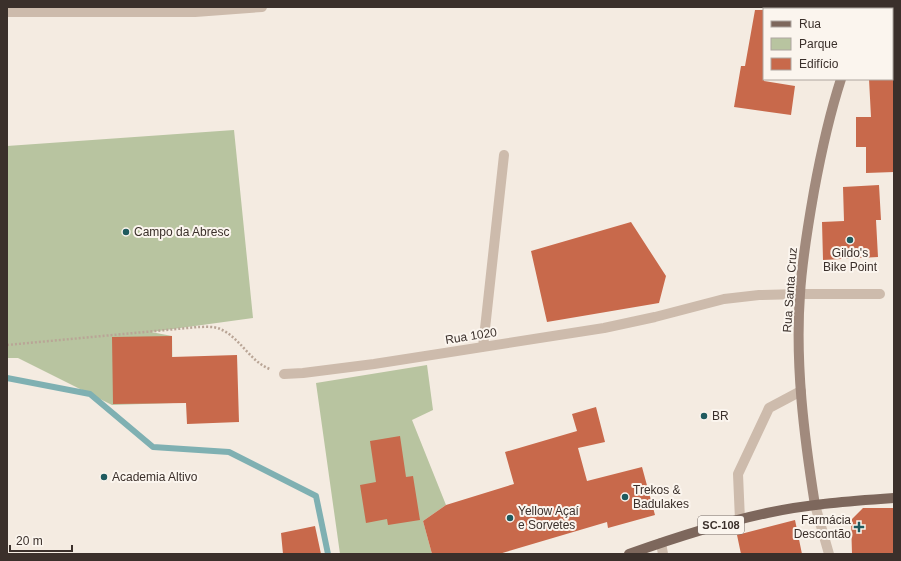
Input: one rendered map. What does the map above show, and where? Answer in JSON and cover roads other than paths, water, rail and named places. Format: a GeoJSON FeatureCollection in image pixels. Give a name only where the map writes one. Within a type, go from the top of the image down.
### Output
{"type":"FeatureCollection","features":[{"type":"Feature","properties":{"kind":"main road","name":"Rua Santa Cruz"},"geometry":{"type":"LineString","coordinates":[[815,505],[808,460],[801,391],[799,350],[800,294],[808,224],[822,144],[841,80]]}},
{"type":"Feature","properties":{"kind":"main road","name":"SC-108"},"geometry":{"type":"LineString","coordinates":[[629,554],[661,543],[767,513],[815,505],[894,498]]}},
{"type":"Feature","properties":{"kind":"street"},"geometry":{"type":"LineString","coordinates":[[7,12],[262,7]]}},
{"type":"Feature","properties":{"kind":"street"},"geometry":{"type":"LineString","coordinates":[[483,347],[504,155]]}},
{"type":"Feature","properties":{"kind":"street","name":"Rua 1020"},"geometry":{"type":"LineString","coordinates":[[284,374],[374,364],[604,328],[655,317],[724,299],[759,295],[880,294]]}},
{"type":"Feature","properties":{"kind":"street"},"geometry":{"type":"LineString","coordinates":[[740,520],[738,474],[769,408],[801,391]]}},
{"type":"Feature","properties":{"kind":"street"},"geometry":{"type":"LineString","coordinates":[[815,505],[828,554]]}},
{"type":"Feature","properties":{"kind":"street"},"geometry":{"type":"LineString","coordinates":[[661,543],[663,554]]}},
{"type":"Feature","properties":{"kind":"waterway"},"geometry":{"type":"LineString","coordinates":[[7,378],[90,394],[153,447],[229,452],[316,496],[328,554]]}},
{"type":"Feature","properties":{"kind":"place","name":"Campo da Abresc"},"geometry":{"type":"Point","coordinates":[126,232]}},
{"type":"Feature","properties":{"kind":"place","name":"Gildo's Bike Point"},"geometry":{"type":"Point","coordinates":[850,240]}},
{"type":"Feature","properties":{"kind":"place","name":"BR"},"geometry":{"type":"Point","coordinates":[704,416]}},
{"type":"Feature","properties":{"kind":"place","name":"Academia Altivo"},"geometry":{"type":"Point","coordinates":[104,477]}},
{"type":"Feature","properties":{"kind":"place","name":"Trekos & Badulakes"},"geometry":{"type":"Point","coordinates":[625,497]}},
{"type":"Feature","properties":{"kind":"place","name":"Yellow Açaí e Sorvetes"},"geometry":{"type":"Point","coordinates":[510,518]}},
{"type":"Feature","properties":{"kind":"place","name":"Farmácia Descontão"},"geometry":{"type":"Point","coordinates":[859,527]}}]}
